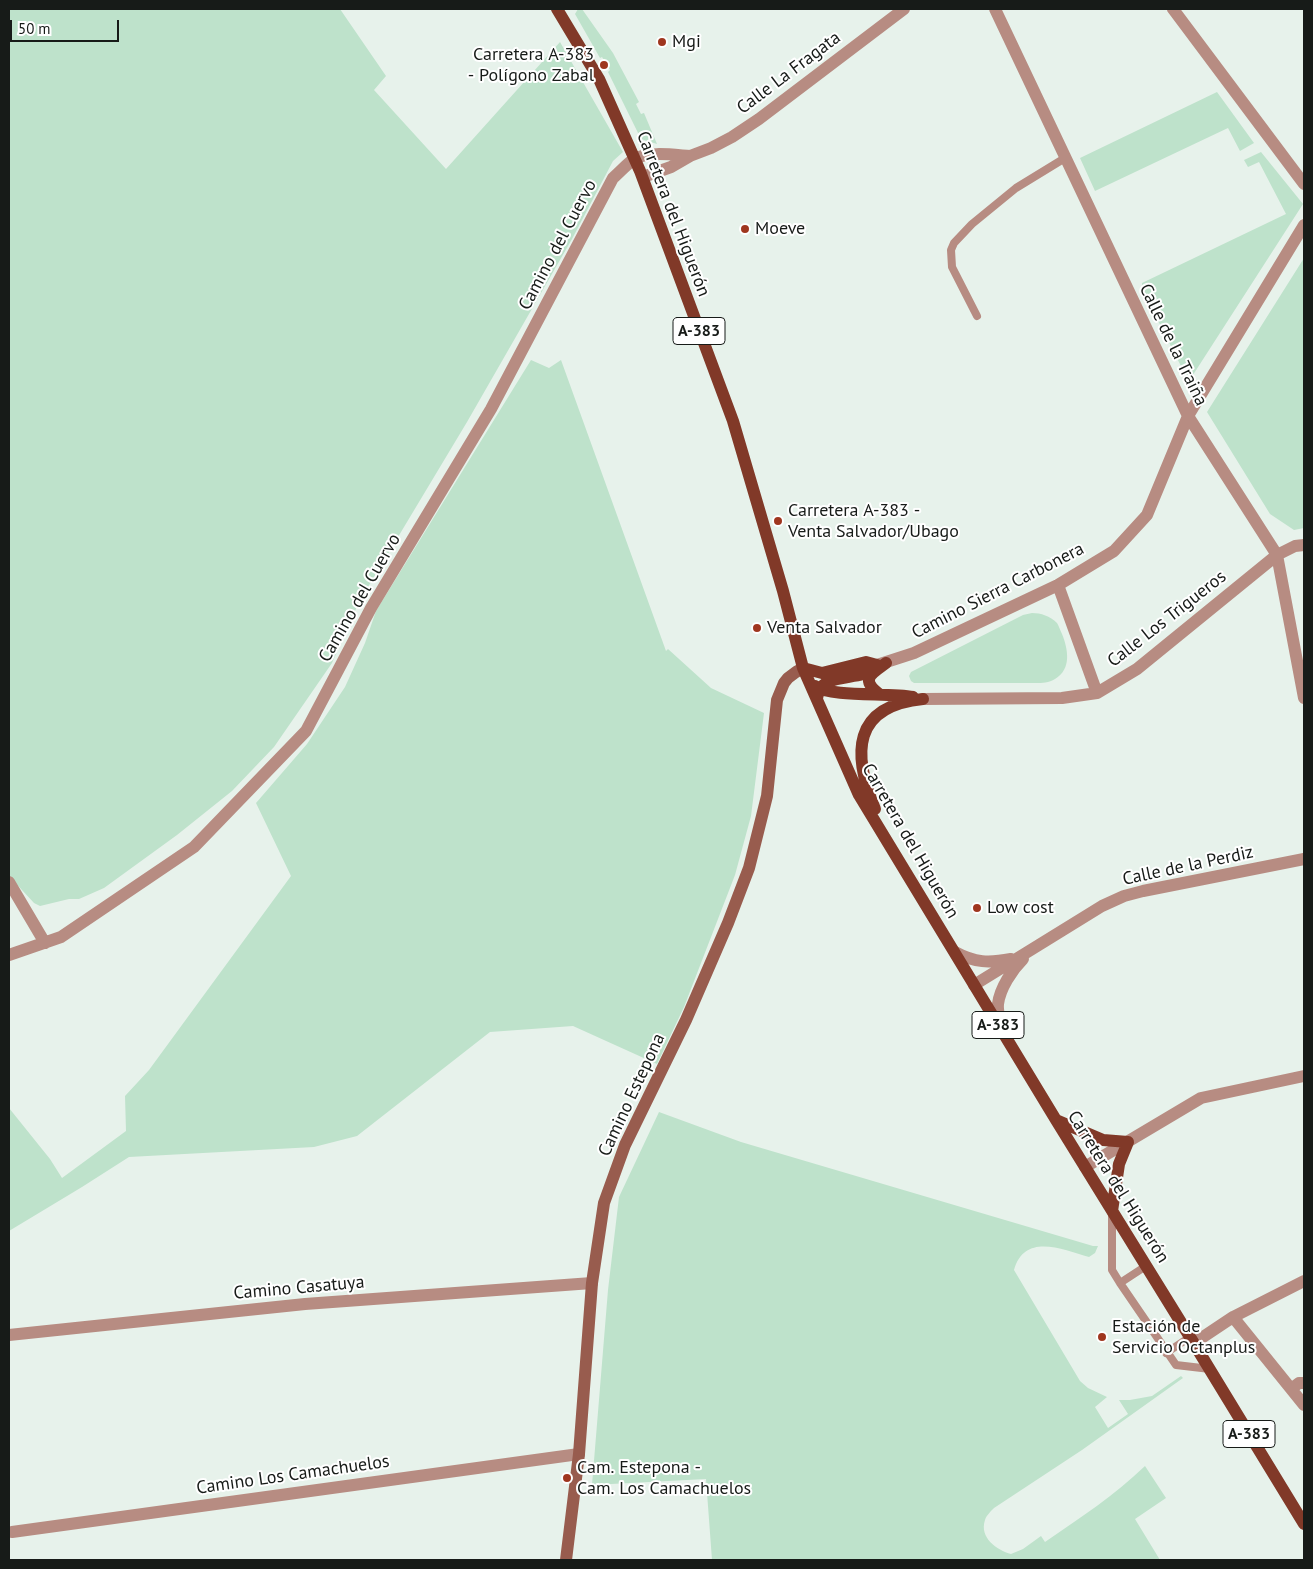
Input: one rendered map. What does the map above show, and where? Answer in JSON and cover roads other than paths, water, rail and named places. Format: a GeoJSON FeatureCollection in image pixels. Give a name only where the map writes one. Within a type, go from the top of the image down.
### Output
{"type":"FeatureCollection","features":[{"type":"Feature","properties":{"kind":"main road","name":"Carretera del Higuerón"},"geometry":{"type":"LineString","coordinates":[[557,9],[600,80],[635,159],[733,421],[806,674],[818,694],[859,795],[1304,1524]]}},
{"type":"Feature","properties":{"kind":"main road"},"geometry":{"type":"LineString","coordinates":[[806,674],[822,673],[866,662],[881,664]]}},
{"type":"Feature","properties":{"kind":"main road"},"geometry":{"type":"LineString","coordinates":[[879,694],[872,688],[868,678],[881,664]]}},
{"type":"Feature","properties":{"kind":"main road"},"geometry":{"type":"LineString","coordinates":[[818,694],[828,682],[862,674],[881,664]]}},
{"type":"Feature","properties":{"kind":"main road","name":"Camino Estepona"},"geometry":{"type":"LineString","coordinates":[[566,1560],[579,1454],[592,1283],[604,1203],[625,1145],[686,1020],[728,923],[749,868],[767,796],[777,700],[788,678],[796,672],[806,674]]}},
{"type":"Feature","properties":{"kind":"main road"},"geometry":{"type":"LineString","coordinates":[[818,694],[833,692],[901,694],[923,699]]}},
{"type":"Feature","properties":{"kind":"main road"},"geometry":{"type":"LineString","coordinates":[[889,844],[869,795],[862,768],[861,742],[873,719],[887,708],[904,701],[923,699]]}},
{"type":"Feature","properties":{"kind":"main road"},"geometry":{"type":"LineString","coordinates":[[1056,1120],[1103,1140],[1128,1142],[1119,1164],[1112,1211]]}},
{"type":"Feature","properties":{"kind":"street","name":"Calle La Fragata"},"geometry":{"type":"LineString","coordinates":[[642,178],[671,167],[732,137],[759,119],[904,9]]}},
{"type":"Feature","properties":{"kind":"street","name":"Calle de la Traiña"},"geometry":{"type":"LineString","coordinates":[[995,9],[1188,416],[1277,555],[1304,698]]}},
{"type":"Feature","properties":{"kind":"street"},"geometry":{"type":"LineString","coordinates":[[1173,9],[1304,184]]}},
{"type":"Feature","properties":{"kind":"street","name":"Calle La Fragata"},"geometry":{"type":"LineString","coordinates":[[635,159],[656,155],[690,156]]}},
{"type":"Feature","properties":{"kind":"street","name":"Camino del Cuervo"},"geometry":{"type":"LineString","coordinates":[[9,954],[61,937],[194,847],[306,731],[371,608],[491,409],[613,178],[635,159]]}},
{"type":"Feature","properties":{"kind":"street","name":"Camino Sierra Carbonera"},"geometry":{"type":"LineString","coordinates":[[881,664],[931,646],[1058,585],[1114,551],[1147,515],[1188,416],[1304,225]]}},
{"type":"Feature","properties":{"kind":"street","name":"Calle Los Trigueros"},"geometry":{"type":"LineString","coordinates":[[923,699],[1062,698],[1097,693],[1137,669],[1277,555],[1295,546],[1304,545]]}},
{"type":"Feature","properties":{"kind":"street"},"geometry":{"type":"LineString","coordinates":[[1058,585],[1097,693]]}},
{"type":"Feature","properties":{"kind":"street","name":"Calle de la Perdiz"},"geometry":{"type":"LineString","coordinates":[[974,985],[1102,906],[1124,896],[1304,859]]}},
{"type":"Feature","properties":{"kind":"street"},"geometry":{"type":"LineString","coordinates":[[9,882],[45,942]]}},
{"type":"Feature","properties":{"kind":"street","name":"Calle de la Perdiz"},"geometry":{"type":"LineString","coordinates":[[1002,1031],[998,1006],[1000,996],[1012,974],[1032,949]]}},
{"type":"Feature","properties":{"kind":"street","name":"Calle de la Perdiz"},"geometry":{"type":"LineString","coordinates":[[955,952],[987,962],[1018,958]]}},
{"type":"Feature","properties":{"kind":"street"},"geometry":{"type":"LineString","coordinates":[[1085,1167],[1202,1098],[1304,1076]]}},
{"type":"Feature","properties":{"kind":"street"},"geometry":{"type":"LineString","coordinates":[[1192,1340],[1233,1317],[1304,1282]]}},
{"type":"Feature","properties":{"kind":"street","name":"Camino Casatuya"},"geometry":{"type":"LineString","coordinates":[[9,1335],[305,1304],[592,1283]]}},
{"type":"Feature","properties":{"kind":"street"},"geometry":{"type":"LineString","coordinates":[[1233,1317],[1304,1406]]}},
{"type":"Feature","properties":{"kind":"street"},"geometry":{"type":"LineString","coordinates":[[1290,1389],[1298,1383],[1304,1383]]}},
{"type":"Feature","properties":{"kind":"street","name":"Camino Los Camachuelos"},"geometry":{"type":"LineString","coordinates":[[12,1532],[579,1454]]}},
{"type":"Feature","properties":{"kind":"lane"},"geometry":{"type":"LineString","coordinates":[[977,316],[950,261],[954,243],[972,224],[1016,188],[1065,158]]}},
{"type":"Feature","properties":{"kind":"lane"},"geometry":{"type":"LineString","coordinates":[[1112,1211],[1112,1270],[1120,1283],[1166,1353],[1176,1364],[1210,1368]]}},
{"type":"Feature","properties":{"kind":"lane"},"geometry":{"type":"LineString","coordinates":[[1120,1283],[1146,1266]]}},
{"type":"Feature","properties":{"kind":"lane"},"geometry":{"type":"LineString","coordinates":[[1166,1353],[1192,1340]]}},
{"type":"Feature","properties":{"kind":"place","name":"Mgi"},"geometry":{"type":"Point","coordinates":[662,42]}},
{"type":"Feature","properties":{"kind":"place","name":"Carretera A-383 - Polígono Zabal"},"geometry":{"type":"Point","coordinates":[604,65]}},
{"type":"Feature","properties":{"kind":"place","name":"Moeve"},"geometry":{"type":"Point","coordinates":[745,229]}},
{"type":"Feature","properties":{"kind":"place","name":"Carretera A-383 - Venta Salvador/Ubago"},"geometry":{"type":"Point","coordinates":[778,521]}},
{"type":"Feature","properties":{"kind":"place","name":"Venta Salvador"},"geometry":{"type":"Point","coordinates":[757,628]}},
{"type":"Feature","properties":{"kind":"place","name":"Low cost"},"geometry":{"type":"Point","coordinates":[977,908]}},
{"type":"Feature","properties":{"kind":"place","name":"Estación de Servicio Octanplus"},"geometry":{"type":"Point","coordinates":[1102,1337]}},
{"type":"Feature","properties":{"kind":"place","name":"Cam. Estepona - Cam. Los Camachuelos"},"geometry":{"type":"Point","coordinates":[567,1478]}}]}
